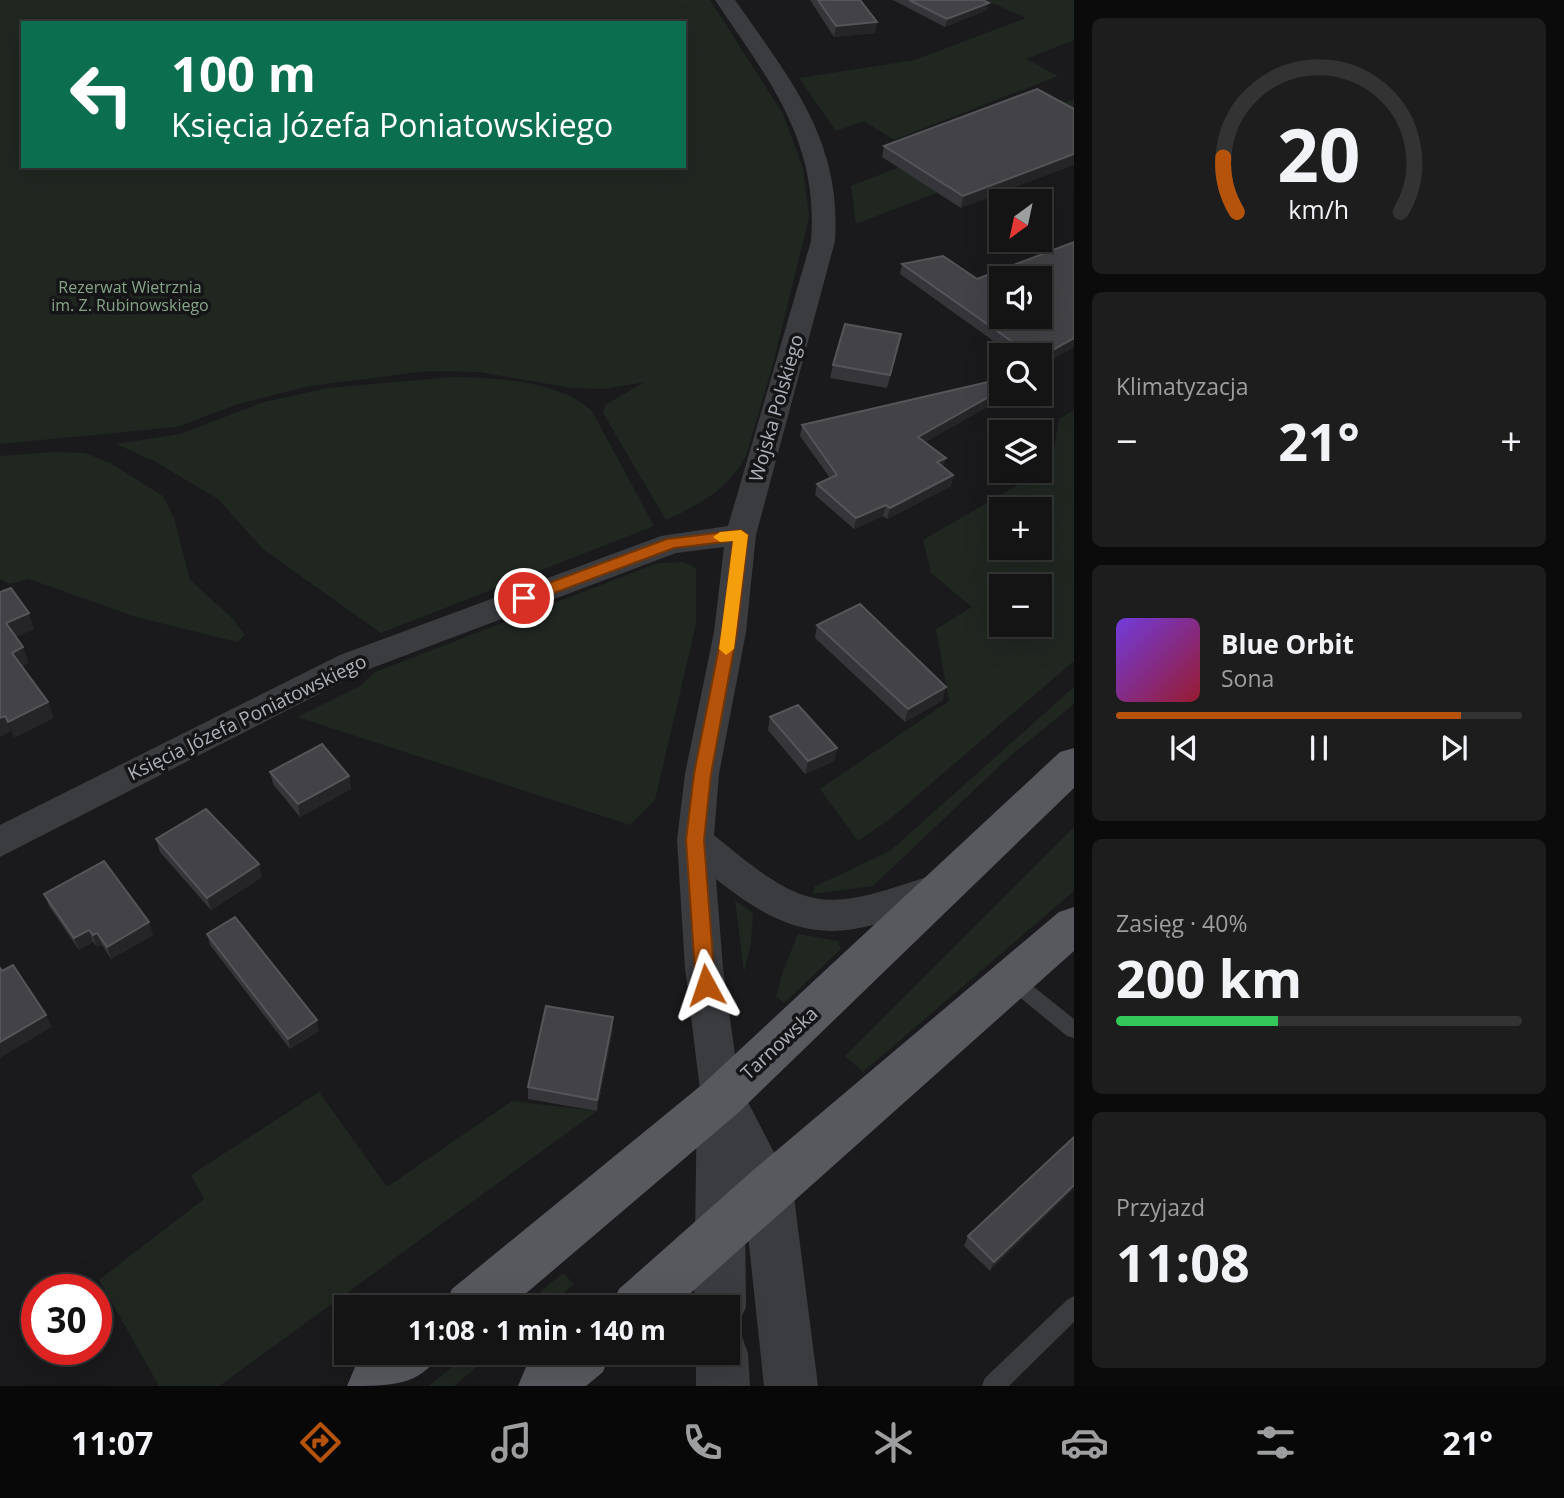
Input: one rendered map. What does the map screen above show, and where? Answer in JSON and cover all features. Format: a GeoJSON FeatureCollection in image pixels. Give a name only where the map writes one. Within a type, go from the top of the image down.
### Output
{"type":"FeatureCollection","features":[{"type":"Feature","properties":{"kind":"main road","name":"Tarnowska"},"geometry":{"type":"LineString","coordinates":[[484,1295],[721,1098],[1074,763]]}},
{"type":"Feature","properties":{"kind":"main road"},"geometry":{"type":"LineString","coordinates":[[650,1295],[768,1189],[1074,925]]}},
{"type":"Feature","properties":{"kind":"main road"},"geometry":{"type":"LineString","coordinates":[[374,1386],[399,1365]]}},
{"type":"Feature","properties":{"kind":"main road"},"geometry":{"type":"LineString","coordinates":[[545,1386],[570,1365]]}},
{"type":"Feature","properties":{"kind":"street","name":"Wojska Polskiego"},"geometry":{"type":"LineString","coordinates":[[720,1295],[721,1098],[706,991],[695,840],[702,774],[730,632],[741,535],[822,241],[826,210],[819,162],[799,112],[725,0]]}},
{"type":"Feature","properties":{"kind":"street","name":"Księcia Józefa Poniatowskiego"},"geometry":{"type":"LineString","coordinates":[[0,842],[352,663],[672,543],[741,535]]}},
{"type":"Feature","properties":{"kind":"street"},"geometry":{"type":"LineString","coordinates":[[695,840],[765,896],[804,914],[858,915],[944,887]]}},
{"type":"Feature","properties":{"kind":"street","name":"Wojska Polskiego"},"geometry":{"type":"LineString","coordinates":[[721,1098],[768,1189],[791,1386]]}},
{"type":"Feature","properties":{"kind":"street"},"geometry":{"type":"LineString","coordinates":[[722,1365],[723,1386]]}},
{"type":"Feature","properties":{"kind":"lane"},"geometry":{"type":"LineString","coordinates":[[1011,979],[1074,1030]]}},
{"type":"Feature","properties":{"kind":"lane"},"geometry":{"type":"LineString","coordinates":[[993,1386],[1074,1307]]}},
{"type":"Feature","properties":{"kind":"green space","name":"Rezerwat Wietrznia im. Z. Rubinowskiego"},"geometry":{"type":"Polygon","coordinates":[[[0,0],[710,0],[783,114],[803,168],[809,217],[774,360],[746,456],[722,487],[666,520],[603,413],[605,405],[645,382],[604,389],[572,388],[478,372],[428,371],[309,386],[235,405],[177,427],[0,444],[0,0]]]}},
{"type":"Feature","properties":{"kind":"green space"},"geometry":{"type":"Polygon","coordinates":[[[986,0],[1074,0],[1074,40],[1026,59],[1058,76],[894,140],[864,121],[836,131],[799,78],[915,60],[1026,18],[986,0]]]}},
{"type":"Feature","properties":{"kind":"green space"},"geometry":{"type":"Polygon","coordinates":[[[1074,99],[1074,140],[856,224],[851,186],[1074,99]]]}},
{"type":"Feature","properties":{"kind":"green space"},"geometry":{"type":"Polygon","coordinates":[[[452,377],[507,380],[545,387],[578,401],[592,411],[654,526],[381,633],[263,549],[218,499],[154,461],[116,444],[180,434],[264,402],[328,388],[452,377]]]}},
{"type":"Feature","properties":{"kind":"green space"},"geometry":{"type":"Polygon","coordinates":[[[1074,410],[1074,661],[890,819],[858,841],[820,789],[949,701],[936,629],[972,607],[931,573],[923,540],[989,502],[989,560],[1052,560],[1052,497],[997,497],[1022,483],[1052,483],[1052,460],[1059,419],[1074,410]]]}},
{"type":"Feature","properties":{"kind":"green space"},"geometry":{"type":"Polygon","coordinates":[[[85,453],[112,464],[163,496],[174,518],[190,580],[232,618],[245,635],[237,642],[136,617],[29,579],[10,584],[0,579],[0,456],[85,453]]]}},
{"type":"Feature","properties":{"kind":"green space"},"geometry":{"type":"Polygon","coordinates":[[[683,562],[696,568],[696,624],[655,800],[630,825],[297,717],[360,686],[375,672],[658,563],[683,562]]]}},
{"type":"Feature","properties":{"kind":"green space"},"geometry":{"type":"Polygon","coordinates":[[[1074,687],[1074,704],[1010,756],[873,886],[813,894],[814,887],[890,851],[1074,687]]]}},
{"type":"Feature","properties":{"kind":"green space"},"geometry":{"type":"Polygon","coordinates":[[[1074,827],[1074,891],[863,1072],[845,1056],[1074,827]]]}},
{"type":"Feature","properties":{"kind":"green space"},"geometry":{"type":"Polygon","coordinates":[[[735,900],[753,913],[751,944],[744,972],[735,900]]]}},
{"type":"Feature","properties":{"kind":"green space"},"geometry":{"type":"Polygon","coordinates":[[[798,934],[838,941],[841,949],[784,1003],[776,996],[798,934]]]}},
{"type":"Feature","properties":{"kind":"green space"},"geometry":{"type":"Polygon","coordinates":[[[319,1092],[387,1187],[512,1101],[597,1111],[344,1295],[334,1295],[334,1302],[219,1386],[159,1386],[112,1303],[112,1274],[107,1274],[204,1199],[191,1175],[319,1092]]]}},
{"type":"Feature","properties":{"kind":"green space"},"geometry":{"type":"Polygon","coordinates":[[[563,1273],[574,1284],[561,1295],[536,1295],[563,1273]]]}},
{"type":"Feature","properties":{"kind":"green space"},"geometry":{"type":"Polygon","coordinates":[[[454,1365],[479,1365],[454,1386],[429,1386],[454,1365]]]}},
{"type":"Feature","properties":{"kind":"building"},"geometry":{"type":"Polygon","coordinates":[[[818,0],[860,0],[877,22],[836,26],[818,0]]]}},
{"type":"Feature","properties":{"kind":"building"},"geometry":{"type":"Polygon","coordinates":[[[909,0],[983,0],[989,3],[947,19],[909,0]]]}},
{"type":"Feature","properties":{"kind":"building"},"geometry":{"type":"Polygon","coordinates":[[[1037,89],[1074,109],[1074,154],[963,196],[884,146],[1037,89]]]}},
{"type":"Feature","properties":{"kind":"building"},"geometry":{"type":"Polygon","coordinates":[[[1074,242],[1074,338],[1052,350],[1052,343],[1014,343],[994,329],[1052,329],[1052,266],[1011,266],[1074,242]]]}},
{"type":"Feature","properties":{"kind":"building"},"geometry":{"type":"Polygon","coordinates":[[[943,256],[977,279],[989,274],[989,325],[902,264],[943,256]]]}},
{"type":"Feature","properties":{"kind":"building"},"geometry":{"type":"Polygon","coordinates":[[[845,324],[901,334],[890,375],[833,365],[845,324]]]}},
{"type":"Feature","properties":{"kind":"building"},"geometry":{"type":"Polygon","coordinates":[[[989,382],[989,397],[918,437],[946,458],[937,462],[953,475],[890,508],[886,505],[856,518],[817,484],[837,475],[802,425],[989,382]]]}},
{"type":"Feature","properties":{"kind":"building"},"geometry":{"type":"Polygon","coordinates":[[[11,588],[29,613],[6,623],[23,647],[12,653],[48,702],[8,722],[5,716],[0,718],[0,592],[11,588]]]}},
{"type":"Feature","properties":{"kind":"building"},"geometry":{"type":"Polygon","coordinates":[[[860,604],[946,687],[908,709],[817,625],[860,604]]]}},
{"type":"Feature","properties":{"kind":"building"},"geometry":{"type":"Polygon","coordinates":[[[798,705],[837,748],[808,761],[770,717],[798,705]]]}},
{"type":"Feature","properties":{"kind":"building"},"geometry":{"type":"Polygon","coordinates":[[[322,744],[349,776],[298,804],[270,772],[322,744]]]}},
{"type":"Feature","properties":{"kind":"building"},"geometry":{"type":"Polygon","coordinates":[[[206,809],[259,864],[207,898],[156,839],[206,809]]]}},
{"type":"Feature","properties":{"kind":"building"},"geometry":{"type":"Polygon","coordinates":[[[104,861],[149,922],[107,947],[97,933],[93,935],[89,930],[74,938],[44,894],[104,861]]]}},
{"type":"Feature","properties":{"kind":"building"},"geometry":{"type":"Polygon","coordinates":[[[235,917],[317,1020],[288,1039],[207,934],[235,917]]]}},
{"type":"Feature","properties":{"kind":"building"},"geometry":{"type":"Polygon","coordinates":[[[13,965],[46,1015],[0,1042],[0,968],[2,971],[13,965]]]}},
{"type":"Feature","properties":{"kind":"building"},"geometry":{"type":"Polygon","coordinates":[[[546,1006],[613,1017],[597,1100],[528,1087],[546,1006]]]}},
{"type":"Feature","properties":{"kind":"building"},"geometry":{"type":"Polygon","coordinates":[[[1074,1137],[1074,1185],[994,1262],[968,1236],[1074,1137]]]}},
{"type":"Feature","properties":{"kind":"slow traffic"},"geometry":{"type":"LineString","coordinates":[[720,537],[741,535],[726,649]]}},
{"type":"Feature","properties":{"kind":"route"},"geometry":{"type":"LineString","coordinates":[[524,598],[672,543],[741,535],[730,632],[702,774],[695,840],[706,985]]}}]}
